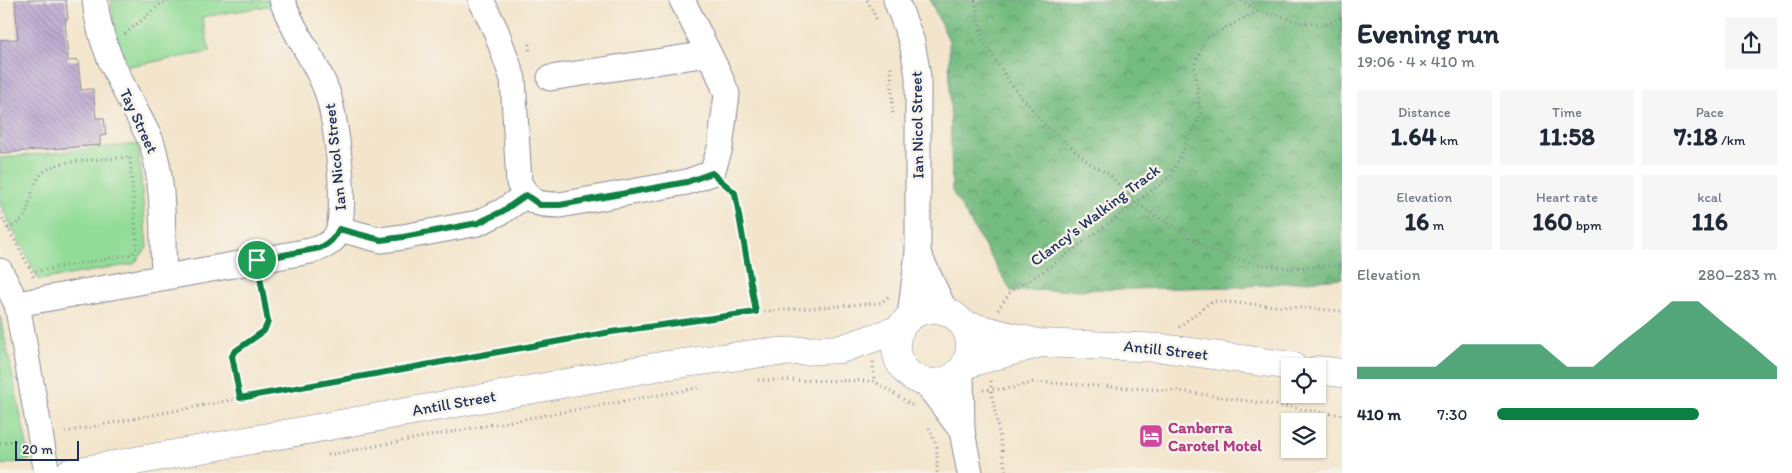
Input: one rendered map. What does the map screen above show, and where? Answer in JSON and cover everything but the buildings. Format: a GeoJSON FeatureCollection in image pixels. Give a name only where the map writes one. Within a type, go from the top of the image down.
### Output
{"type":"FeatureCollection","features":[{"type":"Feature","properties":{"kind":"main road"},"geometry":{"type":"LineString","coordinates":[[932,308],[955,317],[970,335],[970,354],[964,368],[951,379],[939,383],[920,394],[918,380],[904,368],[898,359],[897,339],[905,322],[921,310],[932,308]]}},
{"type":"Feature","properties":{"kind":"main road","name":"Antill Street"},"geometry":{"type":"LineString","coordinates":[[955,317],[1038,343],[1163,348],[1281,364]]}},
{"type":"Feature","properties":{"kind":"main road","name":"Antill Street"},"geometry":{"type":"LineString","coordinates":[[841,350],[905,322]]}},
{"type":"Feature","properties":{"kind":"main road","name":"Antill Street"},"geometry":{"type":"LineString","coordinates":[[964,368],[1038,343]]}},
{"type":"Feature","properties":{"kind":"main road","name":"Antill Street"},"geometry":{"type":"LineString","coordinates":[[69,473],[661,366],[762,353],[841,350],[904,368]]}},
{"type":"Feature","properties":{"kind":"main road"},"geometry":{"type":"LineString","coordinates":[[1326,371],[1342,373]]}},
{"type":"Feature","properties":{"kind":"street","name":"Tay Street"},"geometry":{"type":"LineString","coordinates":[[95,0],[96,20],[105,50],[157,156],[160,175],[164,277]]}},
{"type":"Feature","properties":{"kind":"street","name":"Ian Nicol Street"},"geometry":{"type":"LineString","coordinates":[[17,304],[320,248],[328,245],[336,236],[341,221],[342,203],[332,108],[320,75],[291,24],[282,0]]}},
{"type":"Feature","properties":{"kind":"street"},"geometry":{"type":"LineString","coordinates":[[481,0],[496,31],[513,80],[519,183],[526,195],[540,205],[560,205],[687,182],[712,173],[720,148],[727,94],[682,0]]}},
{"type":"Feature","properties":{"kind":"street","name":"Ian Nicol Street"},"geometry":{"type":"LineString","coordinates":[[896,0],[912,42],[918,76],[918,253],[905,322]]}},
{"type":"Feature","properties":{"kind":"street"},"geometry":{"type":"LineString","coordinates":[[550,78],[708,54]]}},
{"type":"Feature","properties":{"kind":"street"},"geometry":{"type":"LineString","coordinates":[[339,229],[381,240],[431,232],[478,223],[503,211],[526,195]]}},
{"type":"Feature","properties":{"kind":"street","name":"Ian Nicol Street"},"geometry":{"type":"LineString","coordinates":[[918,253],[955,317]]}},
{"type":"Feature","properties":{"kind":"street"},"geometry":{"type":"LineString","coordinates":[[0,271],[17,304],[47,473]]}},
{"type":"Feature","properties":{"kind":"street"},"geometry":{"type":"LineString","coordinates":[[964,368],[962,431],[970,473]]}},
{"type":"Feature","properties":{"kind":"street"},"geometry":{"type":"LineString","coordinates":[[920,394],[962,431]]}},
{"type":"Feature","properties":{"kind":"path"},"geometry":{"type":"LineString","coordinates":[[105,50],[163,2],[173,0]]}},
{"type":"Feature","properties":{"kind":"path"},"geometry":{"type":"LineString","coordinates":[[867,0],[879,24]]}},
{"type":"Feature","properties":{"kind":"path"},"geometry":{"type":"LineString","coordinates":[[975,0],[983,40],[1010,83],[1046,126],[1092,165],[1109,174],[1136,203],[1214,252],[1257,264],[1288,268],[1342,265]]}},
{"type":"Feature","properties":{"kind":"path"},"geometry":{"type":"LineString","coordinates":[[1241,0],[1258,11],[1298,22],[1324,26],[1342,18]]}},
{"type":"Feature","properties":{"kind":"path","name":"Clancy's Walking Track"},"geometry":{"type":"LineString","coordinates":[[996,313],[1011,291],[1049,268],[1171,176],[1201,114],[1194,66],[1206,38],[1258,11]]}},
{"type":"Feature","properties":{"kind":"path"},"geometry":{"type":"LineString","coordinates":[[529,44],[530,54]]}},
{"type":"Feature","properties":{"kind":"path"},"geometry":{"type":"LineString","coordinates":[[891,58],[893,116]]}},
{"type":"Feature","properties":{"kind":"path"},"geometry":{"type":"LineString","coordinates":[[8,229],[26,215],[35,183],[49,168],[62,162],[130,157],[137,247],[133,254],[32,272]]}},
{"type":"Feature","properties":{"kind":"path"},"geometry":{"type":"LineString","coordinates":[[712,173],[735,193],[756,312]]}},
{"type":"Feature","properties":{"kind":"path"},"geometry":{"type":"LineString","coordinates":[[240,398],[232,356],[234,352],[264,331],[268,322],[257,260]]}},
{"type":"Feature","properties":{"kind":"path"},"geometry":{"type":"LineString","coordinates":[[65,432],[240,398],[611,332],[756,312],[881,303],[892,293]]}},
{"type":"Feature","properties":{"kind":"path"},"geometry":{"type":"LineString","coordinates":[[1163,348],[1182,323],[1212,301],[1342,311]]}},
{"type":"Feature","properties":{"kind":"path"},"geometry":{"type":"LineString","coordinates":[[755,380],[874,381],[920,394]]}},
{"type":"Feature","properties":{"kind":"path"},"geometry":{"type":"LineString","coordinates":[[1006,473],[991,389],[1013,388],[1034,382],[1180,391],[1342,415]]}},
{"type":"Feature","properties":{"kind":"path"},"geometry":{"type":"LineString","coordinates":[[328,455],[708,386]]}},
{"type":"Feature","properties":{"kind":"path"},"geometry":{"type":"LineString","coordinates":[[925,420],[937,447],[937,473]]}},
{"type":"Feature","properties":{"kind":"green space"},"geometry":{"type":"Polygon","coordinates":[[[111,0],[274,0],[274,5],[202,17],[210,52],[129,66],[115,36],[111,0]]]}},
{"type":"Feature","properties":{"kind":"green space"},"geometry":{"type":"Polygon","coordinates":[[[930,0],[1342,0],[1342,278],[1237,287],[1011,291],[952,191],[949,41],[930,0]]]}},
{"type":"Feature","properties":{"kind":"green space"},"geometry":{"type":"Polygon","coordinates":[[[138,144],[147,248],[134,264],[39,280],[0,204],[0,158],[138,144]]]}},
{"type":"Feature","properties":{"kind":"green space"},"geometry":{"type":"Polygon","coordinates":[[[0,316],[30,460],[0,465],[0,316]]]}},
{"type":"Feature","properties":{"kind":"place","name":"Canberra Carotel Motel"},"geometry":{"type":"Point","coordinates":[1151,436]}},
{"type":"Feature","properties":{"kind":"route"},"geometry":{"type":"LineString","coordinates":[[712,173],[735,193],[756,312],[611,332],[240,398],[232,356],[234,352],[264,331],[268,322],[257,260],[310,251],[328,245],[339,229],[381,240],[403,237],[478,223],[503,211],[526,195],[540,205],[560,205],[687,182],[712,173]]}}]}
